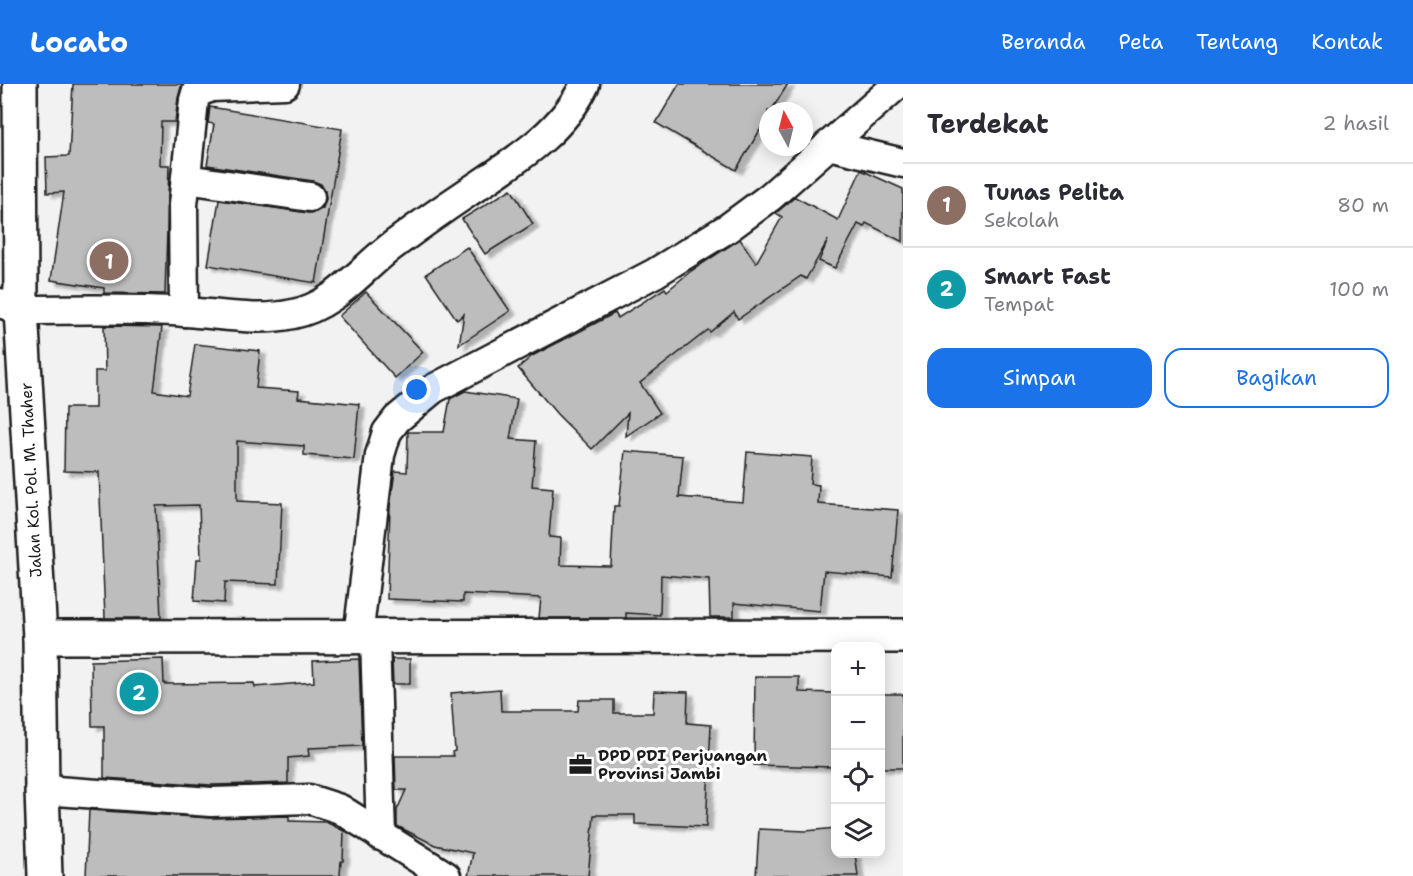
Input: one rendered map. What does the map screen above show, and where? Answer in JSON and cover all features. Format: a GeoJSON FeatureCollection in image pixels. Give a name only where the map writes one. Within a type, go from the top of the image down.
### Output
{"type":"FeatureCollection","features":[{"type":"Feature","properties":{"kind":"street","name":"Jalan Kol. Pol. M. Thaher"},"geometry":{"type":"LineString","coordinates":[[20,84],[11,306],[40,637],[45,876]]}},
{"type":"Feature","properties":{"kind":"street"},"geometry":{"type":"LineString","coordinates":[[184,312],[183,205],[196,93],[212,87],[285,84]]}},
{"type":"Feature","properties":{"kind":"street"},"geometry":{"type":"LineString","coordinates":[[11,306],[184,312],[273,318],[295,314],[325,303],[394,244],[512,163],[540,141],[570,109],[585,84]]}},
{"type":"Feature","properties":{"kind":"street"},"geometry":{"type":"LineString","coordinates":[[381,836],[367,637],[380,455],[387,432],[397,418],[433,388],[655,273],[728,228],[770,197],[898,84]]}},
{"type":"Feature","properties":{"kind":"street"},"geometry":{"type":"LineString","coordinates":[[828,145],[903,163]]}},
{"type":"Feature","properties":{"kind":"street"},"geometry":{"type":"LineString","coordinates":[[186,178],[310,197]]}},
{"type":"Feature","properties":{"kind":"street"},"geometry":{"type":"LineString","coordinates":[[40,637],[903,636]]}},
{"type":"Feature","properties":{"kind":"street"},"geometry":{"type":"LineString","coordinates":[[42,790],[211,802],[309,799],[340,809],[446,876]]}},
{"type":"Feature","properties":{"kind":"building"},"geometry":{"type":"Polygon","coordinates":[[[73,84],[182,84],[175,122],[161,122],[160,165],[169,165],[165,294],[104,293],[104,288],[51,280],[64,192],[47,193],[46,157],[69,156],[73,84]]]}},
{"type":"Feature","properties":{"kind":"building"},"geometry":{"type":"Polygon","coordinates":[[[679,84],[788,84],[777,102],[759,102],[759,132],[736,170],[656,123],[679,84]]]}},
{"type":"Feature","properties":{"kind":"building"},"geometry":{"type":"Polygon","coordinates":[[[210,107],[342,129],[316,283],[208,265],[219,200],[308,213],[323,208],[326,199],[321,184],[313,181],[207,165],[214,124],[208,123],[210,107]]]}},
{"type":"Feature","properties":{"kind":"building"},"geometry":{"type":"Polygon","coordinates":[[[861,170],[903,189],[903,242],[866,223],[864,227],[858,224],[835,268],[819,261],[828,240],[806,279],[801,276],[738,319],[734,312],[640,383],[660,413],[626,436],[628,413],[592,449],[557,414],[518,368],[532,356],[615,313],[618,318],[665,288],[667,291],[691,271],[740,239],[756,263],[782,217],[776,213],[795,197],[838,220],[861,170]]]}},
{"type":"Feature","properties":{"kind":"building"},"geometry":{"type":"Polygon","coordinates":[[[511,189],[533,224],[485,254],[462,219],[511,189]]]}},
{"type":"Feature","properties":{"kind":"building"},"geometry":{"type":"Polygon","coordinates":[[[467,247],[510,311],[459,345],[464,314],[457,320],[426,274],[467,247]]]}},
{"type":"Feature","properties":{"kind":"building"},"geometry":{"type":"Polygon","coordinates":[[[366,292],[423,352],[395,378],[339,316],[366,292]]]}},
{"type":"Feature","properties":{"kind":"building"},"geometry":{"type":"Polygon","coordinates":[[[104,326],[162,327],[154,391],[187,396],[195,344],[260,351],[256,388],[299,391],[298,398],[359,404],[354,459],[304,455],[304,446],[237,441],[237,501],[282,503],[278,584],[225,582],[224,603],[194,601],[197,559],[201,559],[199,505],[156,506],[161,618],[105,618],[99,472],[64,471],[65,408],[95,408],[95,371],[105,371],[104,326]]]}},
{"type":"Feature","properties":{"kind":"building"},"geometry":{"type":"Polygon","coordinates":[[[465,391],[517,399],[510,439],[536,441],[532,486],[553,488],[549,537],[561,538],[560,565],[611,566],[614,506],[619,506],[625,451],[683,456],[679,497],[743,502],[747,452],[812,457],[810,484],[819,485],[818,504],[898,510],[892,577],[824,571],[820,611],[734,603],[734,617],[710,617],[709,579],[661,575],[660,615],[626,613],[626,618],[539,618],[541,598],[463,594],[463,602],[387,599],[390,507],[395,471],[407,472],[408,432],[444,432],[450,399],[465,391]]]}},
{"type":"Feature","properties":{"kind":"building"},"geometry":{"type":"Polygon","coordinates":[[[163,659],[164,684],[254,683],[255,687],[314,682],[313,661],[359,659],[362,746],[308,748],[309,756],[288,758],[288,783],[211,785],[104,778],[104,726],[92,726],[91,661],[163,659]]]}},
{"type":"Feature","properties":{"kind":"building"},"geometry":{"type":"Polygon","coordinates":[[[392,659],[410,659],[410,684],[393,684],[392,659]]]}},
{"type":"Feature","properties":{"kind":"building"},"geometry":{"type":"Polygon","coordinates":[[[755,677],[799,677],[799,692],[831,693],[831,767],[754,765],[755,677]]]}},
{"type":"Feature","properties":{"kind":"building"},"geometry":{"type":"Polygon","coordinates":[[[500,689],[501,711],[578,711],[579,700],[614,700],[614,713],[653,713],[654,691],[688,692],[687,723],[711,725],[706,827],[635,824],[635,815],[594,815],[588,876],[468,876],[473,853],[435,845],[397,826],[397,810],[406,790],[396,790],[395,756],[453,756],[452,752],[455,751],[451,693],[500,689]]]}},
{"type":"Feature","properties":{"kind":"building"},"geometry":{"type":"Polygon","coordinates":[[[885,694],[903,694],[903,768],[885,768],[885,694]]]}},
{"type":"Feature","properties":{"kind":"building"},"geometry":{"type":"Polygon","coordinates":[[[89,810],[210,818],[289,816],[289,821],[326,822],[344,831],[340,876],[86,876],[89,810]]]}},
{"type":"Feature","properties":{"kind":"building"},"geometry":{"type":"Polygon","coordinates":[[[831,828],[831,858],[856,858],[858,876],[756,876],[759,829],[806,831],[831,828]]]}},
{"type":"Feature","properties":{"kind":"place","name":"Tunas Pelita"},"geometry":{"type":"Point","coordinates":[109,261]}},
{"type":"Feature","properties":{"kind":"place","name":"Smart Fast"},"geometry":{"type":"Point","coordinates":[139,692]}},
{"type":"Feature","properties":{"kind":"place","name":"DPD PDI Perjuangan Provinsi Jambi"},"geometry":{"type":"Point","coordinates":[580,764]}}]}
